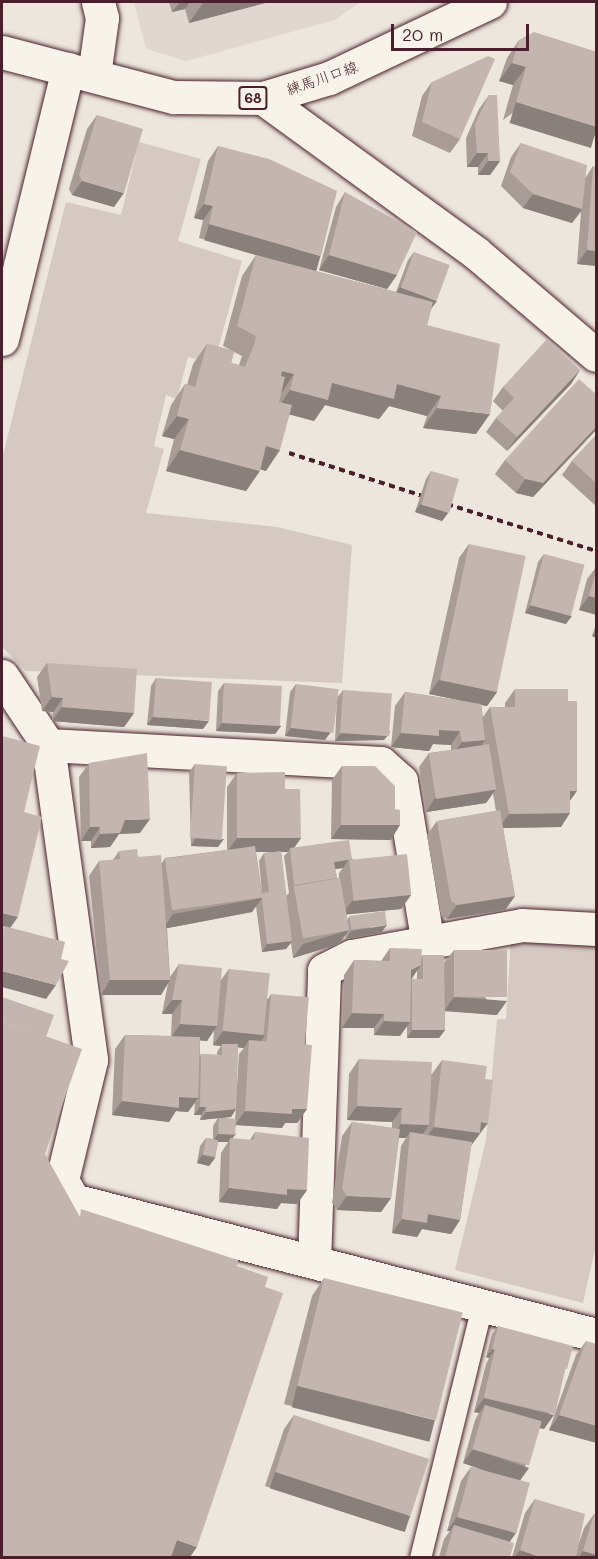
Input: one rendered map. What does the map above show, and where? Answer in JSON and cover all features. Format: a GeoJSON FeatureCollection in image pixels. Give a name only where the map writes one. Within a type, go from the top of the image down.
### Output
{"type":"FeatureCollection","features":[{"type":"Feature","properties":{"kind":"street"},"geometry":{"type":"LineString","coordinates":[[2,339],[81,72],[102,18],[98,2]]}},
{"type":"Feature","properties":{"kind":"street","name":"練馬川口線"},"geometry":{"type":"LineString","coordinates":[[2,52],[174,97],[263,98],[340,73],[490,2]]}},
{"type":"Feature","properties":{"kind":"street"},"geometry":{"type":"LineString","coordinates":[[263,98],[476,253],[597,355]]}},
{"type":"Feature","properties":{"kind":"street"},"geometry":{"type":"LineString","coordinates":[[2,676],[48,745],[91,1060],[62,1180],[73,1200],[597,1335]]}},
{"type":"Feature","properties":{"kind":"street"},"geometry":{"type":"LineString","coordinates":[[48,745],[381,763],[401,781],[428,944]]}},
{"type":"Feature","properties":{"kind":"street"},"geometry":{"type":"LineString","coordinates":[[314,1262],[324,970],[352,956],[522,926],[597,929]]}},
{"type":"Feature","properties":{"kind":"lane"},"geometry":{"type":"LineString","coordinates":[[420,1557],[482,1305]]}},
{"type":"Feature","properties":{"kind":"path"},"geometry":{"type":"LineString","coordinates":[[289,453],[426,497]]}},
{"type":"Feature","properties":{"kind":"path"},"geometry":{"type":"LineString","coordinates":[[437,500],[597,551]]}},
{"type":"Feature","properties":{"kind":"shaded area"},"geometry":{"type":"Polygon","coordinates":[[[134,2],[360,2],[335,20],[186,61],[146,49],[134,2]]]}},
{"type":"Feature","properties":{"kind":"shaded area"},"geometry":{"type":"Polygon","coordinates":[[[139,142],[201,159],[178,241],[242,261],[214,364],[188,357],[177,399],[166,395],[154,446],[164,449],[146,513],[277,527],[352,545],[342,683],[26,671],[2,647],[2,459],[66,202],[121,215],[139,142]]]}},
{"type":"Feature","properties":{"kind":"shaded area"},"geometry":{"type":"Polygon","coordinates":[[[511,937],[596,941],[596,1245],[583,1303],[455,1270],[486,1140],[497,1019],[506,1019],[511,937]]]}},
{"type":"Feature","properties":{"kind":"building"},"geometry":{"type":"Polygon","coordinates":[[[534,32],[597,52],[597,127],[516,102],[526,67],[512,63],[519,40],[534,32]]]}},
{"type":"Feature","properties":{"kind":"building"},"geometry":{"type":"Polygon","coordinates":[[[488,56],[495,59],[460,139],[422,122],[432,82],[488,56]]]}},
{"type":"Feature","properties":{"kind":"building"},"geometry":{"type":"Polygon","coordinates":[[[489,95],[497,95],[500,161],[488,161],[488,153],[477,153],[475,124],[489,95]]]}},
{"type":"Feature","properties":{"kind":"building"},"geometry":{"type":"Polygon","coordinates":[[[97,115],[143,129],[124,193],[82,181],[79,175],[97,115]]]}},
{"type":"Feature","properties":{"kind":"building"},"geometry":{"type":"Polygon","coordinates":[[[521,143],[587,165],[582,209],[533,194],[510,172],[521,143]]]}},
{"type":"Feature","properties":{"kind":"building"},"geometry":{"type":"Polygon","coordinates":[[[218,146],[269,159],[337,191],[321,256],[209,224],[213,206],[204,204],[218,146]]]}},
{"type":"Feature","properties":{"kind":"building"},"geometry":{"type":"Polygon","coordinates":[[[593,166],[597,167],[597,251],[587,250],[593,166]]]}},
{"type":"Feature","properties":{"kind":"building"},"geometry":{"type":"Polygon","coordinates":[[[345,192],[417,232],[397,275],[329,255],[345,192]]]}},
{"type":"Feature","properties":{"kind":"building"},"geometry":{"type":"Polygon","coordinates":[[[414,252],[450,265],[437,301],[401,288],[414,252]]]}},
{"type":"Feature","properties":{"kind":"building"},"geometry":{"type":"Polygon","coordinates":[[[256,255],[433,302],[427,325],[500,344],[490,414],[437,408],[441,396],[397,384],[394,399],[332,383],[328,400],[290,390],[294,374],[282,371],[281,376],[285,377],[279,402],[292,405],[280,450],[266,446],[260,471],[180,450],[189,419],[177,416],[185,384],[195,387],[207,344],[234,351],[231,363],[245,367],[255,342],[256,336],[237,326],[256,255]]]}},
{"type":"Feature","properties":{"kind":"building"},"geometry":{"type":"Polygon","coordinates":[[[547,339],[580,370],[517,437],[496,418],[514,398],[503,387],[547,339]]]}},
{"type":"Feature","properties":{"kind":"building"},"geometry":{"type":"Polygon","coordinates":[[[579,379],[597,395],[597,426],[543,483],[525,479],[505,460],[579,379]]]}},
{"type":"Feature","properties":{"kind":"building"},"geometry":{"type":"Polygon","coordinates":[[[597,434],[597,484],[572,461],[597,434]]]}},
{"type":"Feature","properties":{"kind":"building"},"geometry":{"type":"Polygon","coordinates":[[[431,471],[459,479],[449,513],[421,505],[431,471]]]}},
{"type":"Feature","properties":{"kind":"building"},"geometry":{"type":"Polygon","coordinates":[[[469,544],[526,556],[497,692],[440,680],[469,544]]]}},
{"type":"Feature","properties":{"kind":"building"},"geometry":{"type":"Polygon","coordinates":[[[544,554],[585,565],[571,616],[530,605],[544,554]]]}},
{"type":"Feature","properties":{"kind":"building"},"geometry":{"type":"Polygon","coordinates":[[[597,568],[597,598],[589,596],[597,568]]]}},
{"type":"Feature","properties":{"kind":"building"},"geometry":{"type":"Polygon","coordinates":[[[47,663],[137,669],[134,713],[62,707],[63,698],[52,697],[47,663]]]}},
{"type":"Feature","properties":{"kind":"building"},"geometry":{"type":"Polygon","coordinates":[[[156,678],[212,682],[209,721],[153,717],[156,678]]]}},
{"type":"Feature","properties":{"kind":"building"},"geometry":{"type":"Polygon","coordinates":[[[224,683],[282,686],[280,726],[222,723],[224,683]]]}},
{"type":"Feature","properties":{"kind":"building"},"geometry":{"type":"Polygon","coordinates":[[[296,684],[339,689],[333,733],[291,728],[296,684]]]}},
{"type":"Feature","properties":{"kind":"building"},"geometry":{"type":"Polygon","coordinates":[[[515,689],[568,689],[568,701],[577,701],[577,791],[570,791],[570,813],[509,814],[490,707],[515,707],[515,689]]]}},
{"type":"Feature","properties":{"kind":"building"},"geometry":{"type":"Polygon","coordinates":[[[343,690],[392,693],[389,736],[340,733],[343,690]]]}},
{"type":"Feature","properties":{"kind":"building"},"geometry":{"type":"Polygon","coordinates":[[[405,692],[481,704],[485,740],[462,742],[460,731],[439,730],[439,736],[401,733],[405,692]]]}},
{"type":"Feature","properties":{"kind":"building"},"geometry":{"type":"Polygon","coordinates":[[[2,736],[40,746],[24,812],[42,817],[18,917],[3,913],[2,918],[2,736]]]}},
{"type":"Feature","properties":{"kind":"building"},"geometry":{"type":"Polygon","coordinates":[[[489,744],[496,789],[436,799],[429,754],[489,744]]]}},
{"type":"Feature","properties":{"kind":"building"},"geometry":{"type":"Polygon","coordinates":[[[147,753],[150,819],[125,820],[120,833],[100,834],[100,827],[90,827],[89,763],[147,753]]]}},
{"type":"Feature","properties":{"kind":"building"},"geometry":{"type":"Polygon","coordinates":[[[195,764],[227,766],[222,840],[190,838],[195,764]]]}},
{"type":"Feature","properties":{"kind":"building"},"geometry":{"type":"Polygon","coordinates":[[[342,766],[375,766],[395,786],[395,809],[400,810],[400,825],[341,825],[342,766]]]}},
{"type":"Feature","properties":{"kind":"building"},"geometry":{"type":"Polygon","coordinates":[[[285,772],[285,789],[300,789],[301,838],[237,838],[237,773],[285,772]]]}},
{"type":"Feature","properties":{"kind":"building"},"geometry":{"type":"Polygon","coordinates":[[[500,810],[515,896],[457,905],[451,901],[437,821],[500,810]]]}},
{"type":"Feature","properties":{"kind":"building"},"geometry":{"type":"Polygon","coordinates":[[[349,840],[352,859],[334,862],[337,878],[294,885],[290,848],[349,840]]]}},
{"type":"Feature","properties":{"kind":"building"},"geometry":{"type":"Polygon","coordinates":[[[255,846],[262,897],[172,910],[165,859],[255,846]]]}},
{"type":"Feature","properties":{"kind":"building"},"geometry":{"type":"Polygon","coordinates":[[[137,849],[138,857],[161,855],[170,980],[110,980],[99,861],[120,859],[119,851],[137,849]]]}},
{"type":"Feature","properties":{"kind":"building"},"geometry":{"type":"Polygon","coordinates":[[[281,851],[292,941],[267,944],[262,893],[269,892],[264,853],[281,851]]]}},
{"type":"Feature","properties":{"kind":"building"},"geometry":{"type":"Polygon","coordinates":[[[407,854],[411,895],[354,901],[349,860],[407,854]]]}},
{"type":"Feature","properties":{"kind":"building"},"geometry":{"type":"Polygon","coordinates":[[[340,878],[349,930],[303,938],[294,886],[340,878]]]}},
{"type":"Feature","properties":{"kind":"building"},"geometry":{"type":"Polygon","coordinates":[[[385,911],[387,925],[351,930],[349,916],[385,911]]]}},
{"type":"Feature","properties":{"kind":"building"},"geometry":{"type":"Polygon","coordinates":[[[4,926],[65,942],[61,959],[69,961],[56,985],[2,971],[4,926]]]}},
{"type":"Feature","properties":{"kind":"building"},"geometry":{"type":"Polygon","coordinates":[[[390,948],[422,949],[421,965],[411,970],[410,1022],[384,1021],[384,1014],[352,1013],[354,960],[390,961],[390,948]]]}},
{"type":"Feature","properties":{"kind":"building"},"geometry":{"type":"Polygon","coordinates":[[[454,950],[507,950],[507,997],[454,997],[454,950]]]}},
{"type":"Feature","properties":{"kind":"building"},"geometry":{"type":"Polygon","coordinates":[[[423,955],[444,955],[445,1030],[412,1030],[412,979],[423,979],[423,955]]]}},
{"type":"Feature","properties":{"kind":"building"},"geometry":{"type":"Polygon","coordinates":[[[179,964],[222,968],[217,1026],[180,1024],[182,1000],[172,1000],[179,964]]]}},
{"type":"Feature","properties":{"kind":"building"},"geometry":{"type":"Polygon","coordinates":[[[229,969],[270,973],[263,1035],[223,1031],[229,969]]]}},
{"type":"Feature","properties":{"kind":"building"},"geometry":{"type":"Polygon","coordinates":[[[271,994],[309,997],[305,1045],[267,1042],[271,994]]]}},
{"type":"Feature","properties":{"kind":"building"},"geometry":{"type":"Polygon","coordinates":[[[2,997],[54,1015],[46,1037],[2,1021],[2,997]]]}},
{"type":"Feature","properties":{"kind":"building"},"geometry":{"type":"Polygon","coordinates":[[[2,1021],[82,1049],[45,1154],[80,1217],[81,1209],[238,1260],[237,1266],[268,1277],[265,1287],[283,1293],[197,1547],[177,1540],[171,1557],[2,1557],[2,1021]]]}},
{"type":"Feature","properties":{"kind":"building"},"geometry":{"type":"Polygon","coordinates":[[[125,1035],[200,1037],[198,1098],[179,1097],[179,1108],[122,1101],[125,1035]]]}},
{"type":"Feature","properties":{"kind":"building"},"geometry":{"type":"Polygon","coordinates":[[[249,1040],[312,1045],[307,1109],[292,1109],[292,1114],[245,1111],[249,1040]]]}},
{"type":"Feature","properties":{"kind":"building"},"geometry":{"type":"Polygon","coordinates":[[[222,1044],[238,1044],[236,1109],[206,1112],[206,1107],[200,1107],[201,1054],[222,1055],[222,1044]]]}},
{"type":"Feature","properties":{"kind":"building"},"geometry":{"type":"Polygon","coordinates":[[[359,1059],[432,1062],[429,1125],[401,1124],[402,1108],[357,1106],[359,1059]]]}},
{"type":"Feature","properties":{"kind":"building"},"geometry":{"type":"Polygon","coordinates":[[[442,1060],[487,1066],[485,1079],[493,1080],[488,1123],[481,1122],[480,1133],[434,1127],[442,1060]]]}},
{"type":"Feature","properties":{"kind":"building"},"geometry":{"type":"Polygon","coordinates":[[[219,1118],[236,1119],[235,1135],[218,1134],[219,1118]]]}},
{"type":"Feature","properties":{"kind":"building"},"geometry":{"type":"Polygon","coordinates":[[[352,1122],[400,1129],[391,1198],[347,1196],[342,1189],[352,1122]]]}},
{"type":"Feature","properties":{"kind":"building"},"geometry":{"type":"Polygon","coordinates":[[[255,1132],[309,1138],[307,1190],[287,1189],[287,1195],[229,1188],[230,1138],[254,1140],[255,1132]]]}},
{"type":"Feature","properties":{"kind":"building"},"geometry":{"type":"Polygon","coordinates":[[[410,1132],[472,1142],[460,1220],[428,1214],[427,1223],[402,1219],[410,1132]]]}},
{"type":"Feature","properties":{"kind":"building"},"geometry":{"type":"Polygon","coordinates":[[[206,1138],[218,1140],[215,1157],[203,1155],[206,1138]]]}},
{"type":"Feature","properties":{"kind":"building"},"geometry":{"type":"Polygon","coordinates":[[[324,1278],[463,1313],[436,1420],[297,1386],[324,1278]]]}},
{"type":"Feature","properties":{"kind":"building"},"geometry":{"type":"Polygon","coordinates":[[[498,1326],[573,1346],[567,1369],[565,1369],[566,1366],[492,1349],[498,1326]]]}},
{"type":"Feature","properties":{"kind":"building"},"geometry":{"type":"Polygon","coordinates":[[[586,1341],[597,1344],[597,1426],[559,1415],[586,1341]]]}},
{"type":"Feature","properties":{"kind":"building"},"geometry":{"type":"Polygon","coordinates":[[[495,1349],[566,1365],[555,1414],[484,1398],[495,1349]]]}},
{"type":"Feature","properties":{"kind":"building"},"geometry":{"type":"Polygon","coordinates":[[[485,1405],[542,1421],[529,1465],[472,1449],[485,1405]]]}},
{"type":"Feature","properties":{"kind":"building"},"geometry":{"type":"Polygon","coordinates":[[[294,1415],[429,1459],[411,1516],[275,1472],[294,1415]]]}},
{"type":"Feature","properties":{"kind":"building"},"geometry":{"type":"Polygon","coordinates":[[[471,1467],[530,1483],[516,1533],[458,1517],[471,1467]]]}},
{"type":"Feature","properties":{"kind":"building"},"geometry":{"type":"Polygon","coordinates":[[[535,1499],[585,1514],[576,1557],[540,1557],[520,1550],[535,1499]]]}},
{"type":"Feature","properties":{"kind":"building"},"geometry":{"type":"Polygon","coordinates":[[[594,1514],[597,1514],[597,1555],[583,1551],[594,1514]]]}},
{"type":"Feature","properties":{"kind":"building"},"geometry":{"type":"Polygon","coordinates":[[[454,1525],[514,1543],[510,1557],[445,1557],[454,1525]]]}}]}
